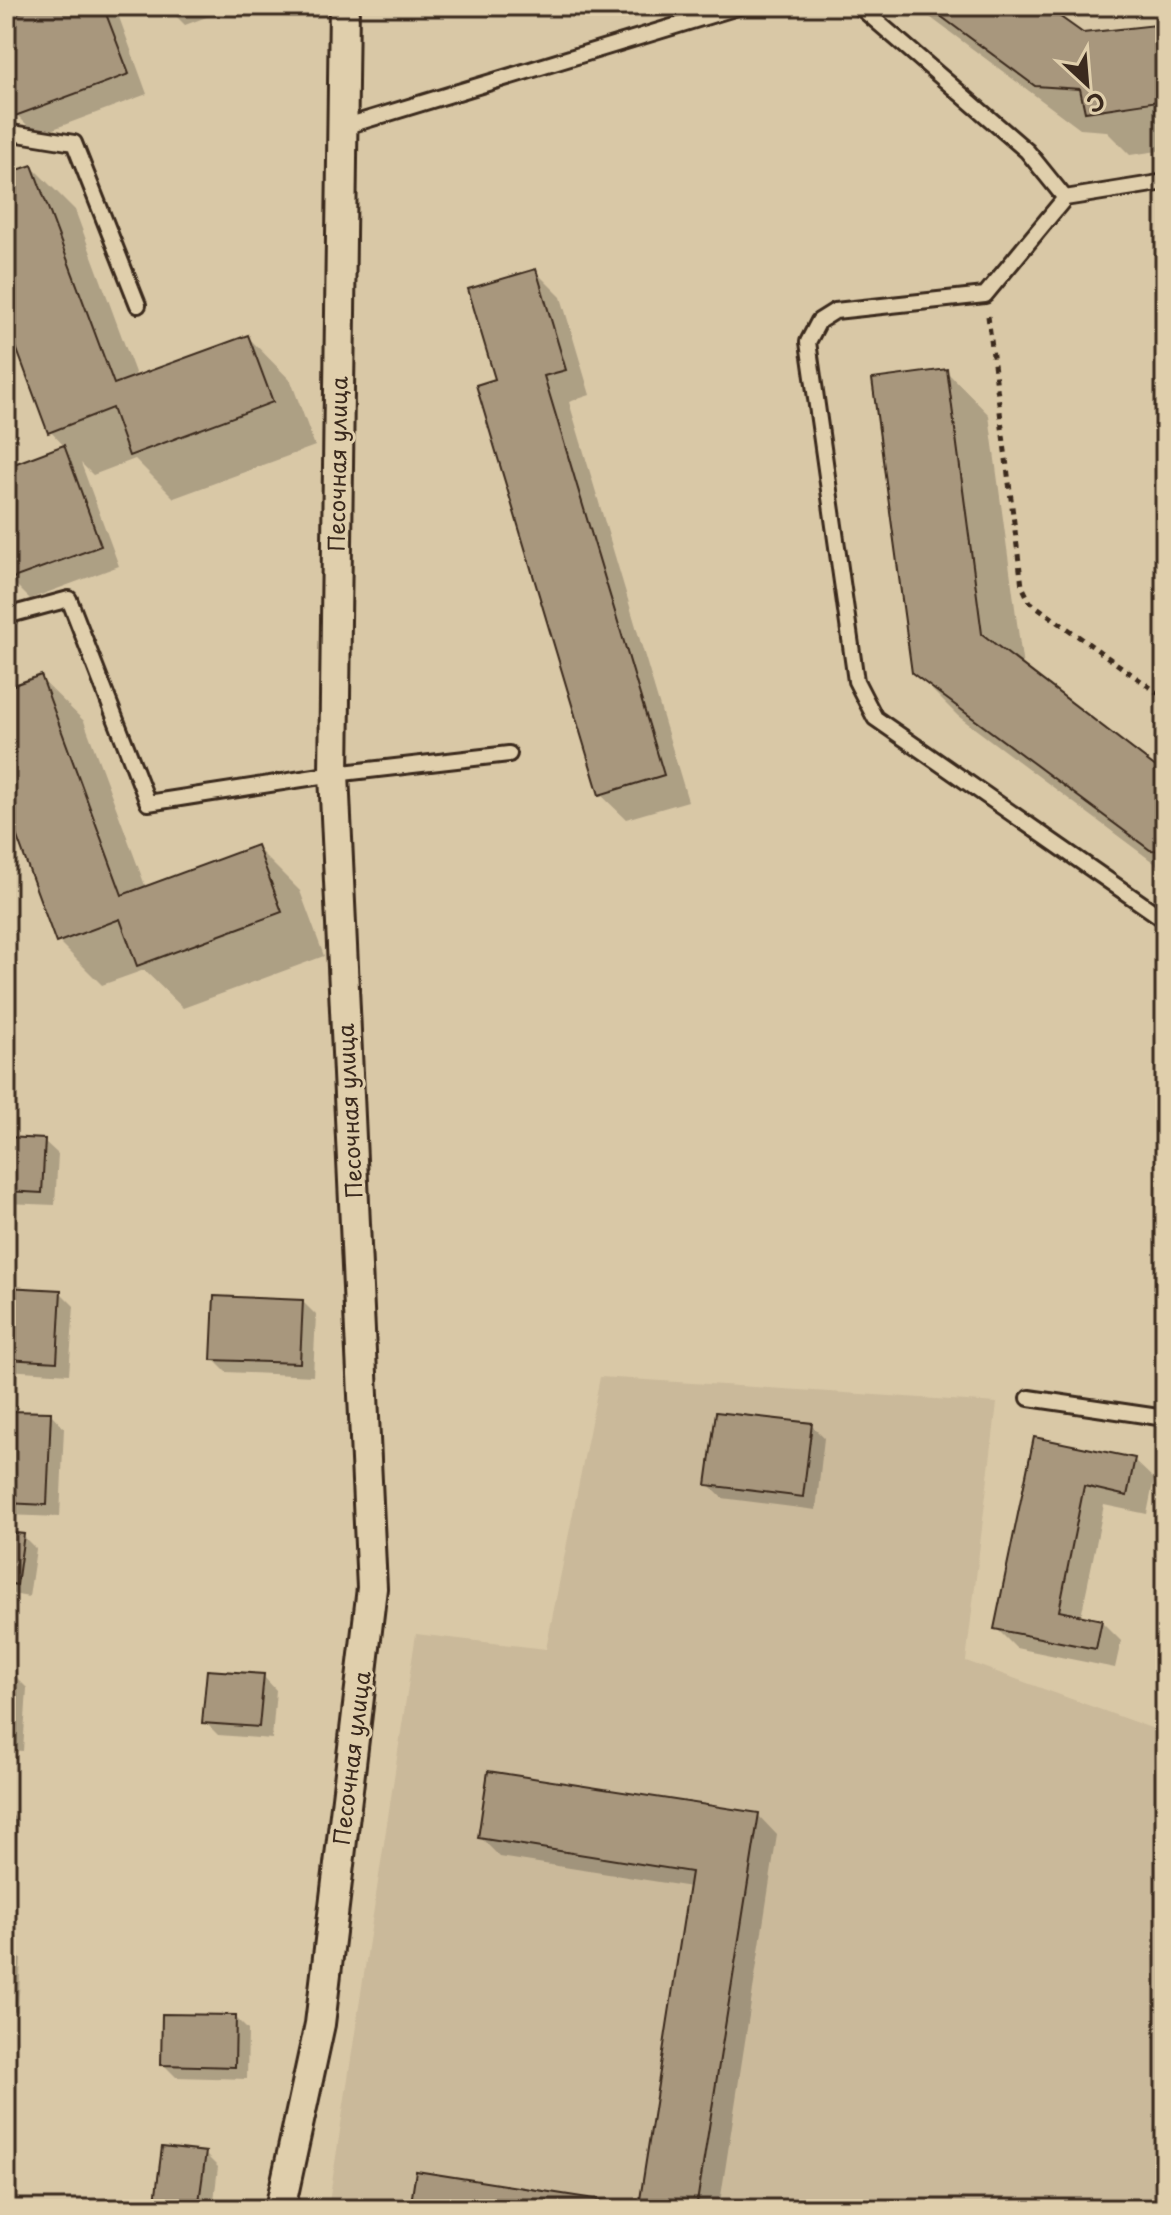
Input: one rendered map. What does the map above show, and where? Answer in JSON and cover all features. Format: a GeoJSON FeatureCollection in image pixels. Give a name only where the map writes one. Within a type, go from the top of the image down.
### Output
{"type":"FeatureCollection","features":[{"type":"Feature","properties":{"kind":"street","name":"Песочная улица"},"geometry":{"type":"LineString","coordinates":[[280,2209],[320,2024],[372,1588],[334,774],[344,6]]}},
{"type":"Feature","properties":{"kind":"lane"},"geometry":{"type":"LineString","coordinates":[[343,127],[741,6]]}},
{"type":"Feature","properties":{"kind":"lane"},"geometry":{"type":"LineString","coordinates":[[859,6],[1027,151],[1065,198]]}},
{"type":"Feature","properties":{"kind":"lane"},"geometry":{"type":"LineString","coordinates":[[6,132],[74,143],[138,305]]}},
{"type":"Feature","properties":{"kind":"lane"},"geometry":{"type":"LineString","coordinates":[[1165,182],[1065,198],[985,295],[835,311],[819,321],[808,342],[856,681],[875,718],[1165,920]]}},
{"type":"Feature","properties":{"kind":"lane"},"geometry":{"type":"LineString","coordinates":[[6,616],[69,599],[148,803],[334,774],[509,754]]}},
{"type":"Feature","properties":{"kind":"lane"},"geometry":{"type":"LineString","coordinates":[[1029,1398],[1165,1418]]}},
{"type":"Feature","properties":{"kind":"path"},"geometry":{"type":"LineString","coordinates":[[985,295],[1022,586],[1030,602],[1165,698]]}},
{"type":"Feature","properties":{"kind":"shaded area"},"geometry":{"type":"Polygon","coordinates":[[[600,1377],[997,1403],[966,1661],[1165,1733],[1165,2209],[328,2209],[416,1634],[546,1649],[600,1377]]]}},
{"type":"Feature","properties":{"kind":"building"},"geometry":{"type":"Polygon","coordinates":[[[27,6],[103,6],[129,74],[15,116],[6,92],[6,17],[29,9],[27,6]]]}},
{"type":"Feature","properties":{"kind":"building"},"geometry":{"type":"Polygon","coordinates":[[[927,6],[1045,6],[1083,33],[1165,24],[1165,100],[1085,112],[1080,89],[1035,86],[927,6]]]}},
{"type":"Feature","properties":{"kind":"building"},"geometry":{"type":"Polygon","coordinates":[[[32,165],[114,384],[248,335],[273,402],[129,456],[112,408],[48,433],[6,320],[6,174],[32,165]]]}},
{"type":"Feature","properties":{"kind":"building"},"geometry":{"type":"Polygon","coordinates":[[[536,269],[566,370],[544,376],[664,775],[599,795],[476,385],[495,379],[468,289],[536,269]]]}},
{"type":"Feature","properties":{"kind":"building"},"geometry":{"type":"Polygon","coordinates":[[[947,369],[982,634],[1165,774],[1165,851],[1150,850],[912,673],[872,379],[947,369]]]}},
{"type":"Feature","properties":{"kind":"building"},"geometry":{"type":"Polygon","coordinates":[[[64,445],[101,546],[8,580],[6,467],[64,445]]]}},
{"type":"Feature","properties":{"kind":"building"},"geometry":{"type":"Polygon","coordinates":[[[41,675],[122,895],[257,845],[282,912],[137,966],[120,919],[56,943],[6,807],[6,688],[41,675]]]}},
{"type":"Feature","properties":{"kind":"building"},"geometry":{"type":"Polygon","coordinates":[[[6,1137],[45,1139],[42,1193],[6,1191],[6,1137]]]}},
{"type":"Feature","properties":{"kind":"building"},"geometry":{"type":"Polygon","coordinates":[[[6,1287],[61,1290],[57,1362],[6,1359],[6,1287]]]}},
{"type":"Feature","properties":{"kind":"building"},"geometry":{"type":"Polygon","coordinates":[[[214,1296],[303,1300],[300,1363],[211,1360],[214,1296]]]}},
{"type":"Feature","properties":{"kind":"building"},"geometry":{"type":"Polygon","coordinates":[[[6,1411],[51,1412],[47,1505],[6,1503],[6,1411]]]}},
{"type":"Feature","properties":{"kind":"building"},"geometry":{"type":"Polygon","coordinates":[[[716,1412],[812,1423],[803,1497],[706,1485],[716,1412]]]}},
{"type":"Feature","properties":{"kind":"building"},"geometry":{"type":"Polygon","coordinates":[[[1034,1437],[1135,1458],[1127,1496],[1084,1486],[1059,1611],[1102,1620],[1096,1649],[994,1629],[1034,1437]]]}},
{"type":"Feature","properties":{"kind":"building"},"geometry":{"type":"Polygon","coordinates":[[[6,1532],[24,1534],[17,1585],[6,1583],[6,1532]]]}},
{"type":"Feature","properties":{"kind":"building"},"geometry":{"type":"Polygon","coordinates":[[[207,1670],[264,1674],[259,1727],[202,1723],[207,1670]]]}},
{"type":"Feature","properties":{"kind":"building"},"geometry":{"type":"Polygon","coordinates":[[[6,1672],[14,1672],[11,1738],[6,1738],[6,1672]]]}},
{"type":"Feature","properties":{"kind":"building"},"geometry":{"type":"Polygon","coordinates":[[[488,1771],[759,1813],[696,2209],[410,2209],[416,2171],[639,2206],[691,1872],[478,1838],[488,1771]]]}},
{"type":"Feature","properties":{"kind":"building"},"geometry":{"type":"Polygon","coordinates":[[[162,2014],[236,2015],[235,2067],[161,2065],[162,2014]]]}},
{"type":"Feature","properties":{"kind":"building"},"geometry":{"type":"Polygon","coordinates":[[[162,2147],[206,2152],[198,2209],[154,2209],[162,2147]]]}}]}
